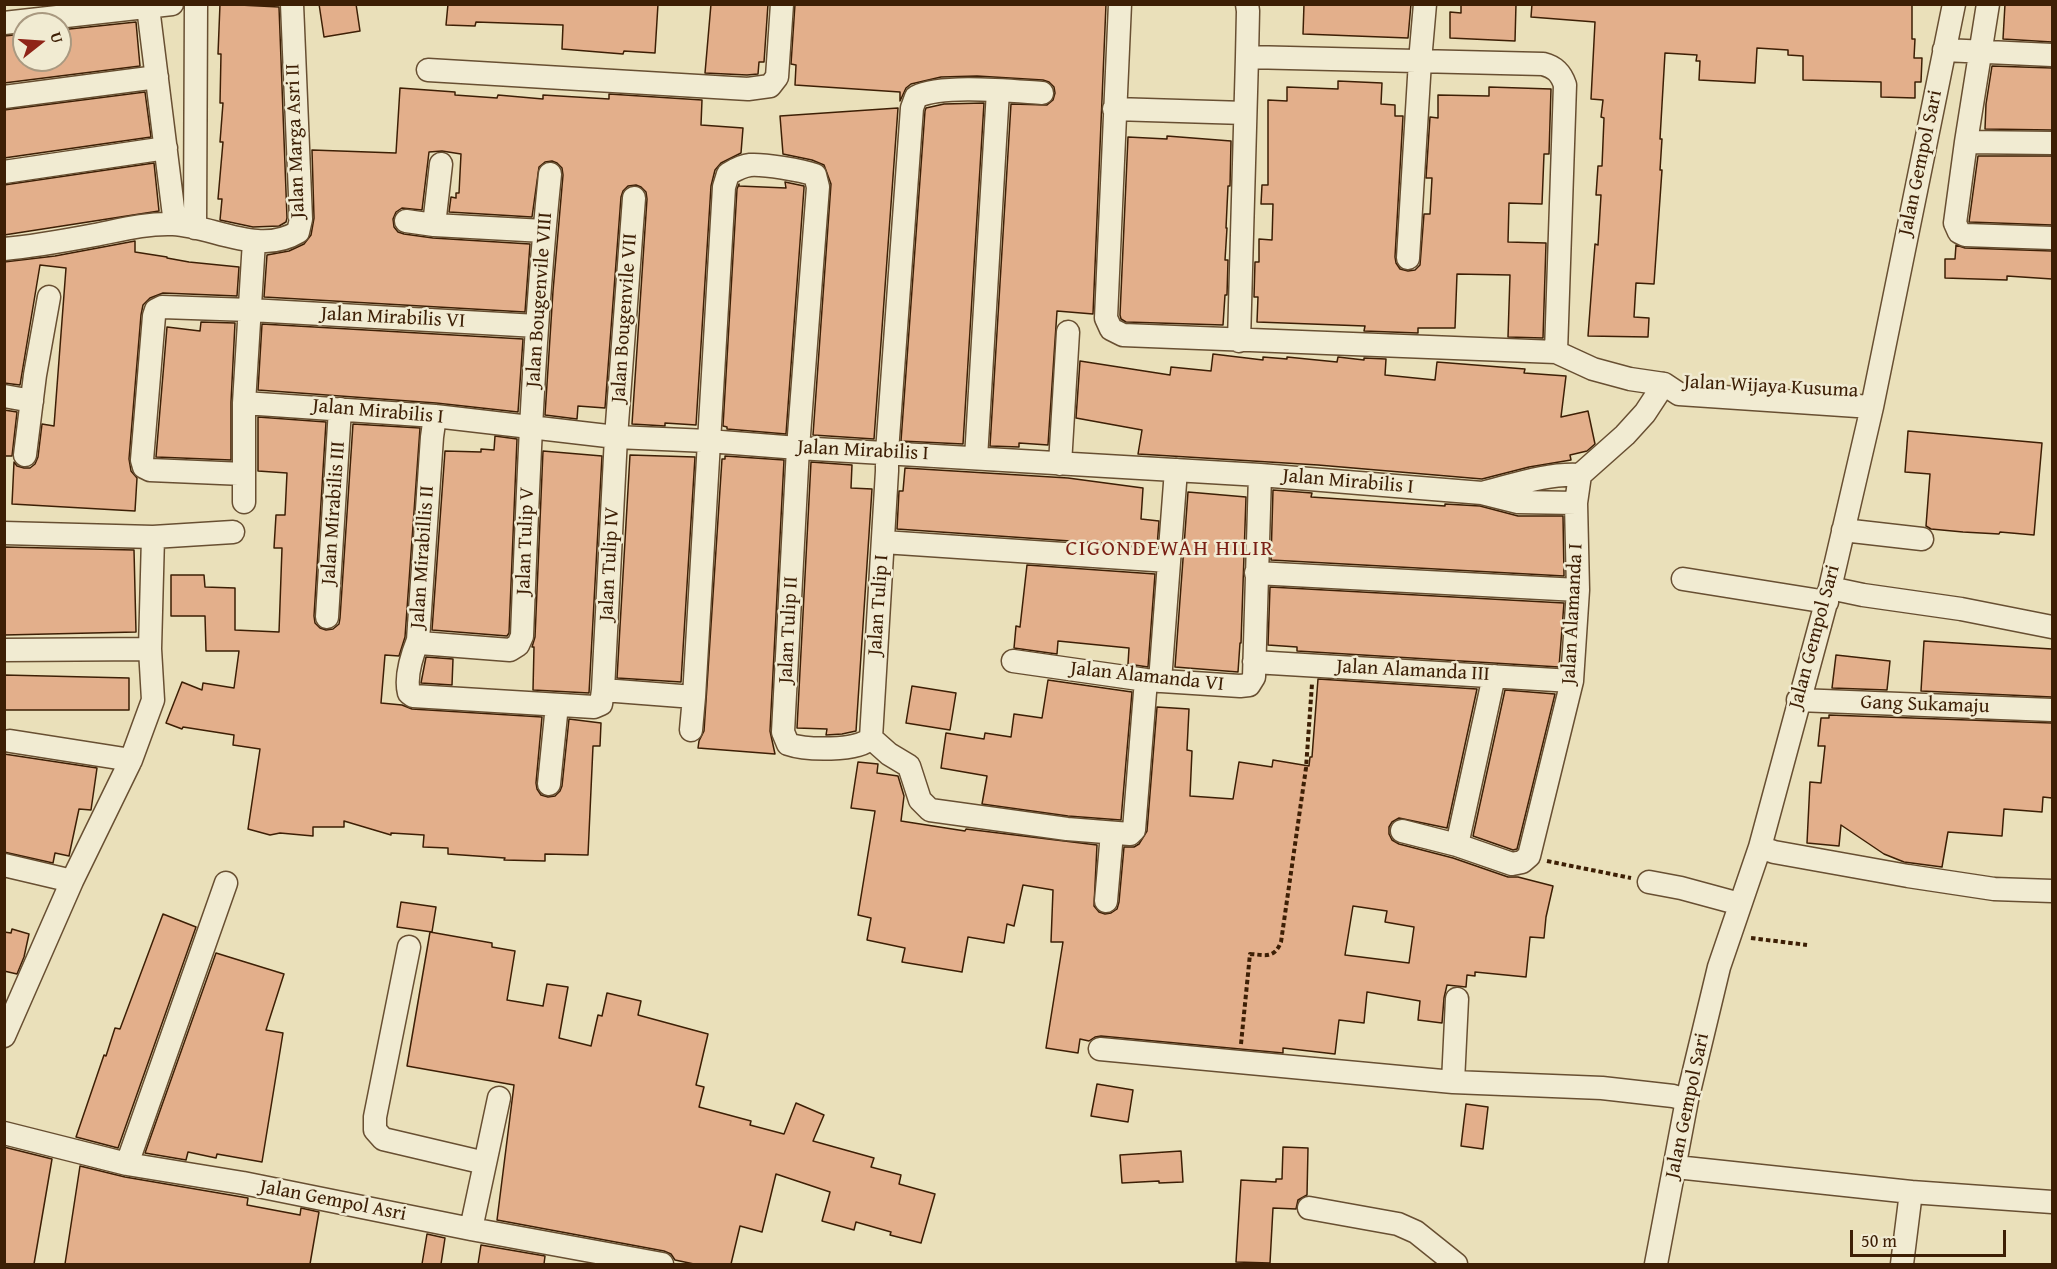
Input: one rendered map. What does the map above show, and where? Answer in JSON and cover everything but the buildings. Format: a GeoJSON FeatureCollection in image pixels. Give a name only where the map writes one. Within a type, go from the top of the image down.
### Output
{"type":"FeatureCollection","features":[{"type":"Feature","properties":{"kind":"street"},"geometry":{"type":"LineString","coordinates":[[4,23],[172,4]]}},
{"type":"Feature","properties":{"kind":"street"},"geometry":{"type":"LineString","coordinates":[[185,226],[196,4]]}},
{"type":"Feature","properties":{"kind":"street","name":"Jalan Marga Asri II"},"geometry":{"type":"LineString","coordinates":[[254,242],[289,237],[298,232],[301,219],[291,4]]}},
{"type":"Feature","properties":{"kind":"street"},"geometry":{"type":"LineString","coordinates":[[428,70],[748,89],[770,86],[777,77],[782,4]]}},
{"type":"Feature","properties":{"kind":"street"},"geometry":{"type":"LineString","coordinates":[[1120,4],[1106,318],[1111,329],[1123,335],[1239,341],[1556,352],[1565,85],[1562,75],[1552,66],[1543,64],[1247,57]]}},
{"type":"Feature","properties":{"kind":"street"},"geometry":{"type":"LineString","coordinates":[[1239,341],[1248,11],[1246,4]]}},
{"type":"Feature","properties":{"kind":"street"},"geometry":{"type":"LineString","coordinates":[[1408,258],[1425,4]]}},
{"type":"Feature","properties":{"kind":"street","name":"Jalan Gempol Sari"},"geometry":{"type":"LineString","coordinates":[[1656,1264],[1687,1100],[1719,967],[1760,847],[1828,595],[1873,399],[1963,51],[1954,4]]}},
{"type":"Feature","properties":{"kind":"street"},"geometry":{"type":"LineString","coordinates":[[1988,4],[1963,51],[1966,142],[1955,223],[1959,232],[1965,235],[2052,238]]}},
{"type":"Feature","properties":{"kind":"street"},"geometry":{"type":"LineString","coordinates":[[148,7],[166,148],[185,226]]}},
{"type":"Feature","properties":{"kind":"street"},"geometry":{"type":"LineString","coordinates":[[1963,51],[2052,55]]}},
{"type":"Feature","properties":{"kind":"street"},"geometry":{"type":"LineString","coordinates":[[4,97],[157,77]]}},
{"type":"Feature","properties":{"kind":"street"},"geometry":{"type":"LineString","coordinates":[[976,458],[998,91]]}},
{"type":"Feature","properties":{"kind":"street","name":"Jalan Tulip I"},"geometry":{"type":"LineString","coordinates":[[863,743],[883,542],[886,452],[912,108],[916,97],[926,92],[1042,93]]}},
{"type":"Feature","properties":{"kind":"street"},"geometry":{"type":"LineString","coordinates":[[1114,109],[1245,113]]}},
{"type":"Feature","properties":{"kind":"street"},"geometry":{"type":"LineString","coordinates":[[1966,142],[2052,143]]}},
{"type":"Feature","properties":{"kind":"street"},"geometry":{"type":"LineString","coordinates":[[4,172],[166,148]]}},
{"type":"Feature","properties":{"kind":"street"},"geometry":{"type":"LineString","coordinates":[[434,225],[441,164]]}},
{"type":"Feature","properties":{"kind":"street","name":"Jalan Tulip II"},"geometry":{"type":"LineString","coordinates":[[708,441],[724,188],[728,174],[750,165],[805,171],[815,175],[818,187],[798,448],[783,732],[788,744],[799,748],[863,743]]}},
{"type":"Feature","properties":{"kind":"street","name":"Jalan Bougenvile VIII"},"geometry":{"type":"LineString","coordinates":[[530,427],[550,174]]}},
{"type":"Feature","properties":{"kind":"street","name":"Jalan Bougenvile VII"},"geometry":{"type":"LineString","coordinates":[[616,438],[634,198]]}},
{"type":"Feature","properties":{"kind":"street"},"geometry":{"type":"LineString","coordinates":[[406,221],[434,225],[544,231]]}},
{"type":"Feature","properties":{"kind":"street"},"geometry":{"type":"LineString","coordinates":[[4,249],[33,246],[151,224],[185,226],[254,242],[244,403],[244,502]]}},
{"type":"Feature","properties":{"kind":"street"},"geometry":{"type":"LineString","coordinates":[[25,455],[35,375],[49,297]]}},
{"type":"Feature","properties":{"kind":"street","name":"Jalan Mirabilis VI"},"geometry":{"type":"LineString","coordinates":[[244,474],[150,470],[144,467],[142,460],[156,310],[162,307],[250,310],[537,326]]}},
{"type":"Feature","properties":{"kind":"street"},"geometry":{"type":"LineString","coordinates":[[1060,464],[1068,332]]}},
{"type":"Feature","properties":{"kind":"street","name":"Jalan Wijaya Kusuma"},"geometry":{"type":"LineString","coordinates":[[1556,352],[1593,369],[1630,379],[1664,384],[1682,380],[1873,399]]}},
{"type":"Feature","properties":{"kind":"street"},"geometry":{"type":"LineString","coordinates":[[1580,475],[1625,435],[1645,413],[1664,384]]}},
{"type":"Feature","properties":{"kind":"street"},"geometry":{"type":"LineString","coordinates":[[4,396],[32,401]]}},
{"type":"Feature","properties":{"kind":"street","name":"Jalan Mirabilis I"},"geometry":{"type":"LineString","coordinates":[[244,403],[435,417],[616,438],[708,441],[1260,475],[1482,493],[1518,502],[1576,503]]}},
{"type":"Feature","properties":{"kind":"street","name":"Jalan Mirabilis III"},"geometry":{"type":"LineString","coordinates":[[327,617],[340,409]]}},
{"type":"Feature","properties":{"kind":"street","name":"Jalan Mirabillis II"},"geometry":{"type":"LineString","coordinates":[[435,417],[418,640],[420,643],[510,650]]}},
{"type":"Feature","properties":{"kind":"street","name":"Jalan Tulip V"},"geometry":{"type":"LineString","coordinates":[[510,650],[518,645],[522,636],[530,427]]}},
{"type":"Feature","properties":{"kind":"street","name":"Jalan Tulip IV"},"geometry":{"type":"LineString","coordinates":[[603,690],[616,438]]}},
{"type":"Feature","properties":{"kind":"street"},"geometry":{"type":"LineString","coordinates":[[691,730],[708,441]]}},
{"type":"Feature","properties":{"kind":"street"},"geometry":{"type":"LineString","coordinates":[[863,743],[909,766],[920,800],[930,810],[1067,830],[1127,835],[1132,833],[1135,795],[1169,561],[1176,470]]}},
{"type":"Feature","properties":{"kind":"street","name":"Jalan Mirabilis I"},"geometry":{"type":"LineString","coordinates":[[1482,493],[1546,477],[1564,474],[1580,475]]}},
{"type":"Feature","properties":{"kind":"street","name":"Jalan Alamanda VI"},"geometry":{"type":"LineString","coordinates":[[1013,662],[1153,681],[1249,685],[1254,677],[1260,475]]}},
{"type":"Feature","properties":{"kind":"street","name":"Jalan Alamanda I"},"geometry":{"type":"LineString","coordinates":[[1529,856],[1572,681],[1578,590],[1576,503],[1580,475]]}},
{"type":"Feature","properties":{"kind":"street"},"geometry":{"type":"LineString","coordinates":[[1843,530],[1922,539]]}},
{"type":"Feature","properties":{"kind":"street"},"geometry":{"type":"LineString","coordinates":[[4,533],[153,537],[233,532]]}},
{"type":"Feature","properties":{"kind":"street"},"geometry":{"type":"LineString","coordinates":[[4,1036],[72,881],[130,760],[153,700],[150,649],[153,537]]}},
{"type":"Feature","properties":{"kind":"street"},"geometry":{"type":"LineString","coordinates":[[883,542],[1169,561]]}},
{"type":"Feature","properties":{"kind":"street"},"geometry":{"type":"LineString","coordinates":[[1256,573],[1578,590]]}},
{"type":"Feature","properties":{"kind":"street"},"geometry":{"type":"LineString","coordinates":[[1683,579],[1961,609],[2052,627]]}},
{"type":"Feature","properties":{"kind":"street"},"geometry":{"type":"LineString","coordinates":[[418,640],[413,651],[408,684],[409,693],[413,696],[598,706],[601,704],[603,690],[694,697]]}},
{"type":"Feature","properties":{"kind":"street"},"geometry":{"type":"LineString","coordinates":[[4,650],[150,649]]}},
{"type":"Feature","properties":{"kind":"street","name":"Jalan Alamanda III"},"geometry":{"type":"LineString","coordinates":[[1254,662],[1572,681]]}},
{"type":"Feature","properties":{"kind":"street"},"geometry":{"type":"LineString","coordinates":[[1457,845],[1494,676]]}},
{"type":"Feature","properties":{"kind":"street","name":"Gang Sukamaju"},"geometry":{"type":"LineString","coordinates":[[1798,700],[2052,710]]}},
{"type":"Feature","properties":{"kind":"street"},"geometry":{"type":"LineString","coordinates":[[549,784],[557,705]]}},
{"type":"Feature","properties":{"kind":"street"},"geometry":{"type":"LineString","coordinates":[[10,741],[130,760]]}},
{"type":"Feature","properties":{"kind":"street"},"geometry":{"type":"LineString","coordinates":[[1402,831],[1457,845],[1512,864],[1522,862],[1529,856]]}},
{"type":"Feature","properties":{"kind":"street"},"geometry":{"type":"LineString","coordinates":[[1106,901],[1112,833]]}},
{"type":"Feature","properties":{"kind":"street"},"geometry":{"type":"LineString","coordinates":[[1760,847],[1774,852],[1994,889],[2052,891]]}},
{"type":"Feature","properties":{"kind":"street"},"geometry":{"type":"LineString","coordinates":[[4,865],[72,881]]}},
{"type":"Feature","properties":{"kind":"street"},"geometry":{"type":"LineString","coordinates":[[1649,882],[1740,904]]}},
{"type":"Feature","properties":{"kind":"street"},"geometry":{"type":"LineString","coordinates":[[127,1164],[226,884]]}},
{"type":"Feature","properties":{"kind":"street"},"geometry":{"type":"LineString","coordinates":[[410,947],[375,1117],[375,1130],[382,1139],[485,1162]]}},
{"type":"Feature","properties":{"kind":"street"},"geometry":{"type":"LineString","coordinates":[[1453,1082],[1457,999]]}},
{"type":"Feature","properties":{"kind":"street"},"geometry":{"type":"LineString","coordinates":[[1100,1049],[1453,1082],[1602,1088],[1673,1096],[1687,1100]]}},
{"type":"Feature","properties":{"kind":"street"},"geometry":{"type":"LineString","coordinates":[[471,1229],[499,1098]]}},
{"type":"Feature","properties":{"kind":"street","name":"Jalan Gempol Asri"},"geometry":{"type":"LineString","coordinates":[[4,1133],[127,1164],[243,1183],[471,1229],[662,1264]]}},
{"type":"Feature","properties":{"kind":"street"},"geometry":{"type":"LineString","coordinates":[[1676,1167],[1911,1192],[2052,1202]]}},
{"type":"Feature","properties":{"kind":"street"},"geometry":{"type":"LineString","coordinates":[[1902,1264],[1911,1192]]}},
{"type":"Feature","properties":{"kind":"street"},"geometry":{"type":"LineString","coordinates":[[1310,1208],[1398,1224],[1416,1232],[1456,1264]]}},
{"type":"Feature","properties":{"kind":"path"},"geometry":{"type":"LineString","coordinates":[[1239,1063],[1250,954],[1272,955],[1277,951],[1281,942],[1306,768],[1314,665]]}},
{"type":"Feature","properties":{"kind":"path"},"geometry":{"type":"LineString","coordinates":[[1529,856],[1649,882]]}},
{"type":"Feature","properties":{"kind":"path"},"geometry":{"type":"LineString","coordinates":[[1729,935],[1807,945]]}},
{"type":"Feature","properties":{"kind":"district","name":"CIGONDEWAH HILIR"},"geometry":{"type":"Point","coordinates":[1170,549]}}]}
